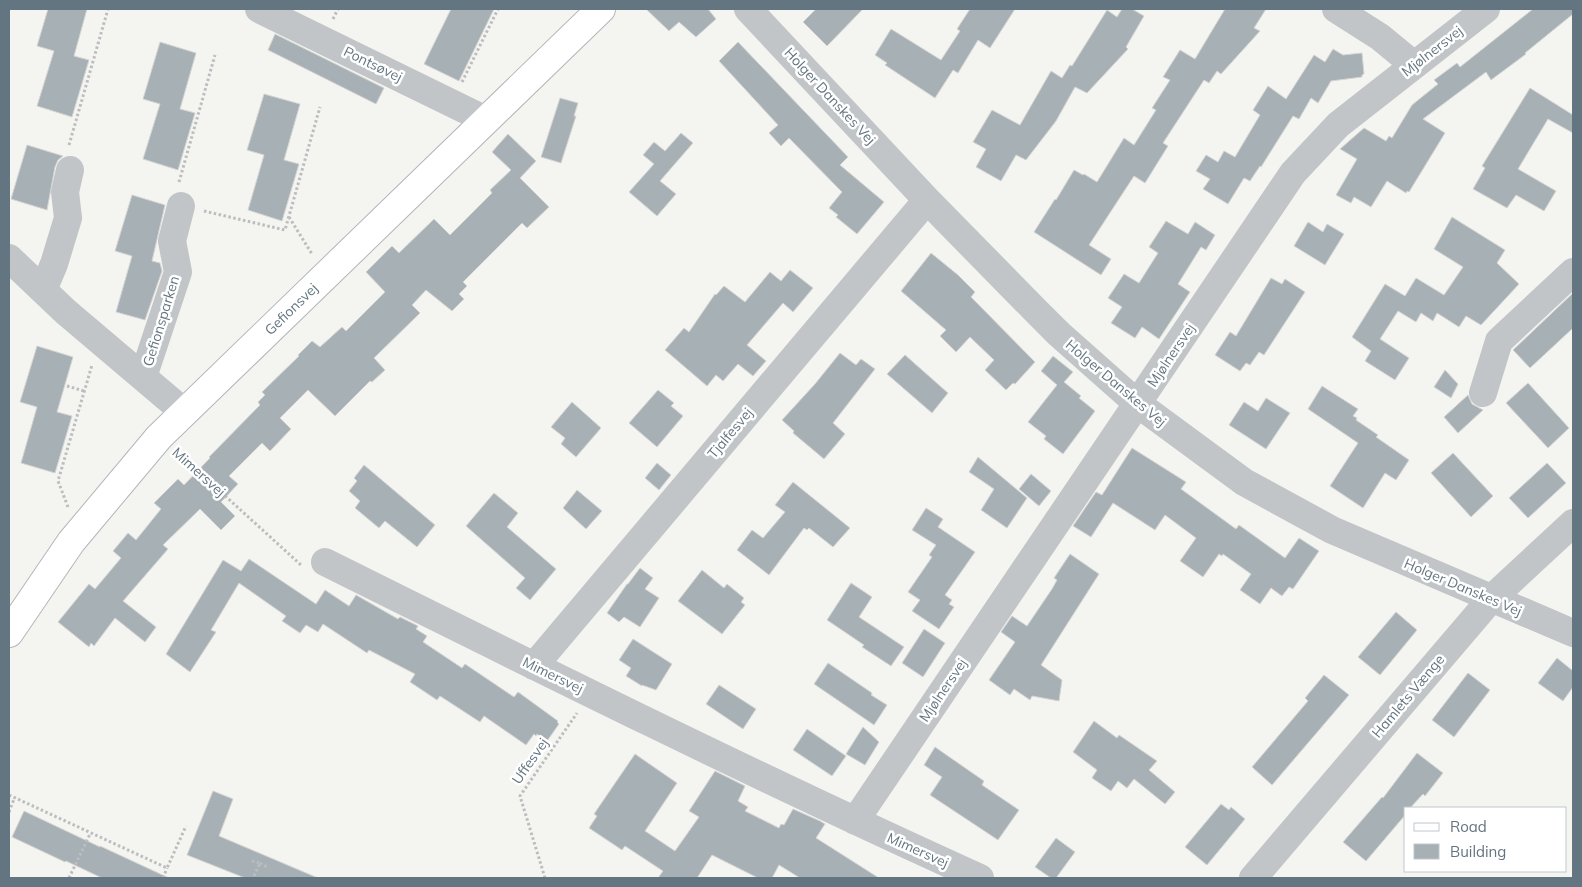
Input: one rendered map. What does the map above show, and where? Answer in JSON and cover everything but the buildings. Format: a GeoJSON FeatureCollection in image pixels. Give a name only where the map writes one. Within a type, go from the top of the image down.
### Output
{"type":"FeatureCollection","features":[{"type":"Feature","properties":{"kind":"main road","name":"Gefionsvej"},"geometry":{"type":"LineString","coordinates":[[9,633],[71,542],[159,437],[601,9]]}},
{"type":"Feature","properties":{"kind":"street","name":"Pontsøvej"},"geometry":{"type":"LineString","coordinates":[[259,9],[486,120]]}},
{"type":"Feature","properties":{"kind":"street","name":"Holger Danskes Vej"},"geometry":{"type":"LineString","coordinates":[[748,9],[927,200],[1058,334],[1138,404],[1244,482],[1332,530],[1573,633]]}},
{"type":"Feature","properties":{"kind":"street"},"geometry":{"type":"LineString","coordinates":[[1336,9],[1380,37],[1414,65]]}},
{"type":"Feature","properties":{"kind":"street","name":"Mjølnersvej"},"geometry":{"type":"LineString","coordinates":[[855,821],[1293,173],[1338,125],[1486,9]]}},
{"type":"Feature","properties":{"kind":"street"},"geometry":{"type":"LineString","coordinates":[[42,290],[54,264],[68,218],[65,192],[70,170]]}},
{"type":"Feature","properties":{"kind":"street","name":"Tjalfesvej"},"geometry":{"type":"LineString","coordinates":[[534,666],[927,200]]}},
{"type":"Feature","properties":{"kind":"street","name":"Gefionsparken"},"geometry":{"type":"LineString","coordinates":[[143,377],[178,272],[172,241],[181,206]]}},
{"type":"Feature","properties":{"kind":"street","name":"Gefionsparken"},"geometry":{"type":"LineString","coordinates":[[9,258],[42,290],[184,412]]}},
{"type":"Feature","properties":{"kind":"street"},"geometry":{"type":"LineString","coordinates":[[1483,393],[1499,341],[1573,272]]}},
{"type":"Feature","properties":{"kind":"street","name":"Hamlets Vænge"},"geometry":{"type":"LineString","coordinates":[[1253,878],[1491,599],[1573,523]]}},
{"type":"Feature","properties":{"kind":"street","name":"Mimersvej"},"geometry":{"type":"LineString","coordinates":[[326,562],[591,694],[855,821],[980,878]]}},
{"type":"Feature","properties":{"kind":"path"},"geometry":{"type":"LineString","coordinates":[[70,170],[66,159],[108,9]]}},
{"type":"Feature","properties":{"kind":"path"},"geometry":{"type":"LineString","coordinates":[[451,103],[498,9]]}},
{"type":"Feature","properties":{"kind":"path"},"geometry":{"type":"LineString","coordinates":[[215,55],[173,204],[284,230],[320,107]]}},
{"type":"Feature","properties":{"kind":"path"},"geometry":{"type":"LineString","coordinates":[[288,216],[326,275]]}},
{"type":"Feature","properties":{"kind":"path"},"geometry":{"type":"LineString","coordinates":[[83,527],[70,513],[58,480],[93,361],[104,344]]}},
{"type":"Feature","properties":{"kind":"path"},"geometry":{"type":"LineString","coordinates":[[67,386],[84,391]]}},
{"type":"Feature","properties":{"kind":"path","name":"Mimersvej"},"geometry":{"type":"LineString","coordinates":[[159,437],[306,570],[326,562]]}},
{"type":"Feature","properties":{"kind":"path","name":"Uffesvej"},"geometry":{"type":"LineString","coordinates":[[545,878],[520,796],[591,694]]}},
{"type":"Feature","properties":{"kind":"path"},"geometry":{"type":"LineString","coordinates":[[9,796],[167,868]]}},
{"type":"Feature","properties":{"kind":"path"},"geometry":{"type":"LineString","coordinates":[[9,812],[14,798]]}},
{"type":"Feature","properties":{"kind":"path"},"geometry":{"type":"LineString","coordinates":[[162,878],[186,826]]}},
{"type":"Feature","properties":{"kind":"path"},"geometry":{"type":"LineString","coordinates":[[69,878],[90,834]]}},
{"type":"Feature","properties":{"kind":"path"},"geometry":{"type":"LineString","coordinates":[[252,860],[269,868]]}},
{"type":"Feature","properties":{"kind":"path"},"geometry":{"type":"LineString","coordinates":[[253,878],[260,863]]}}]}
